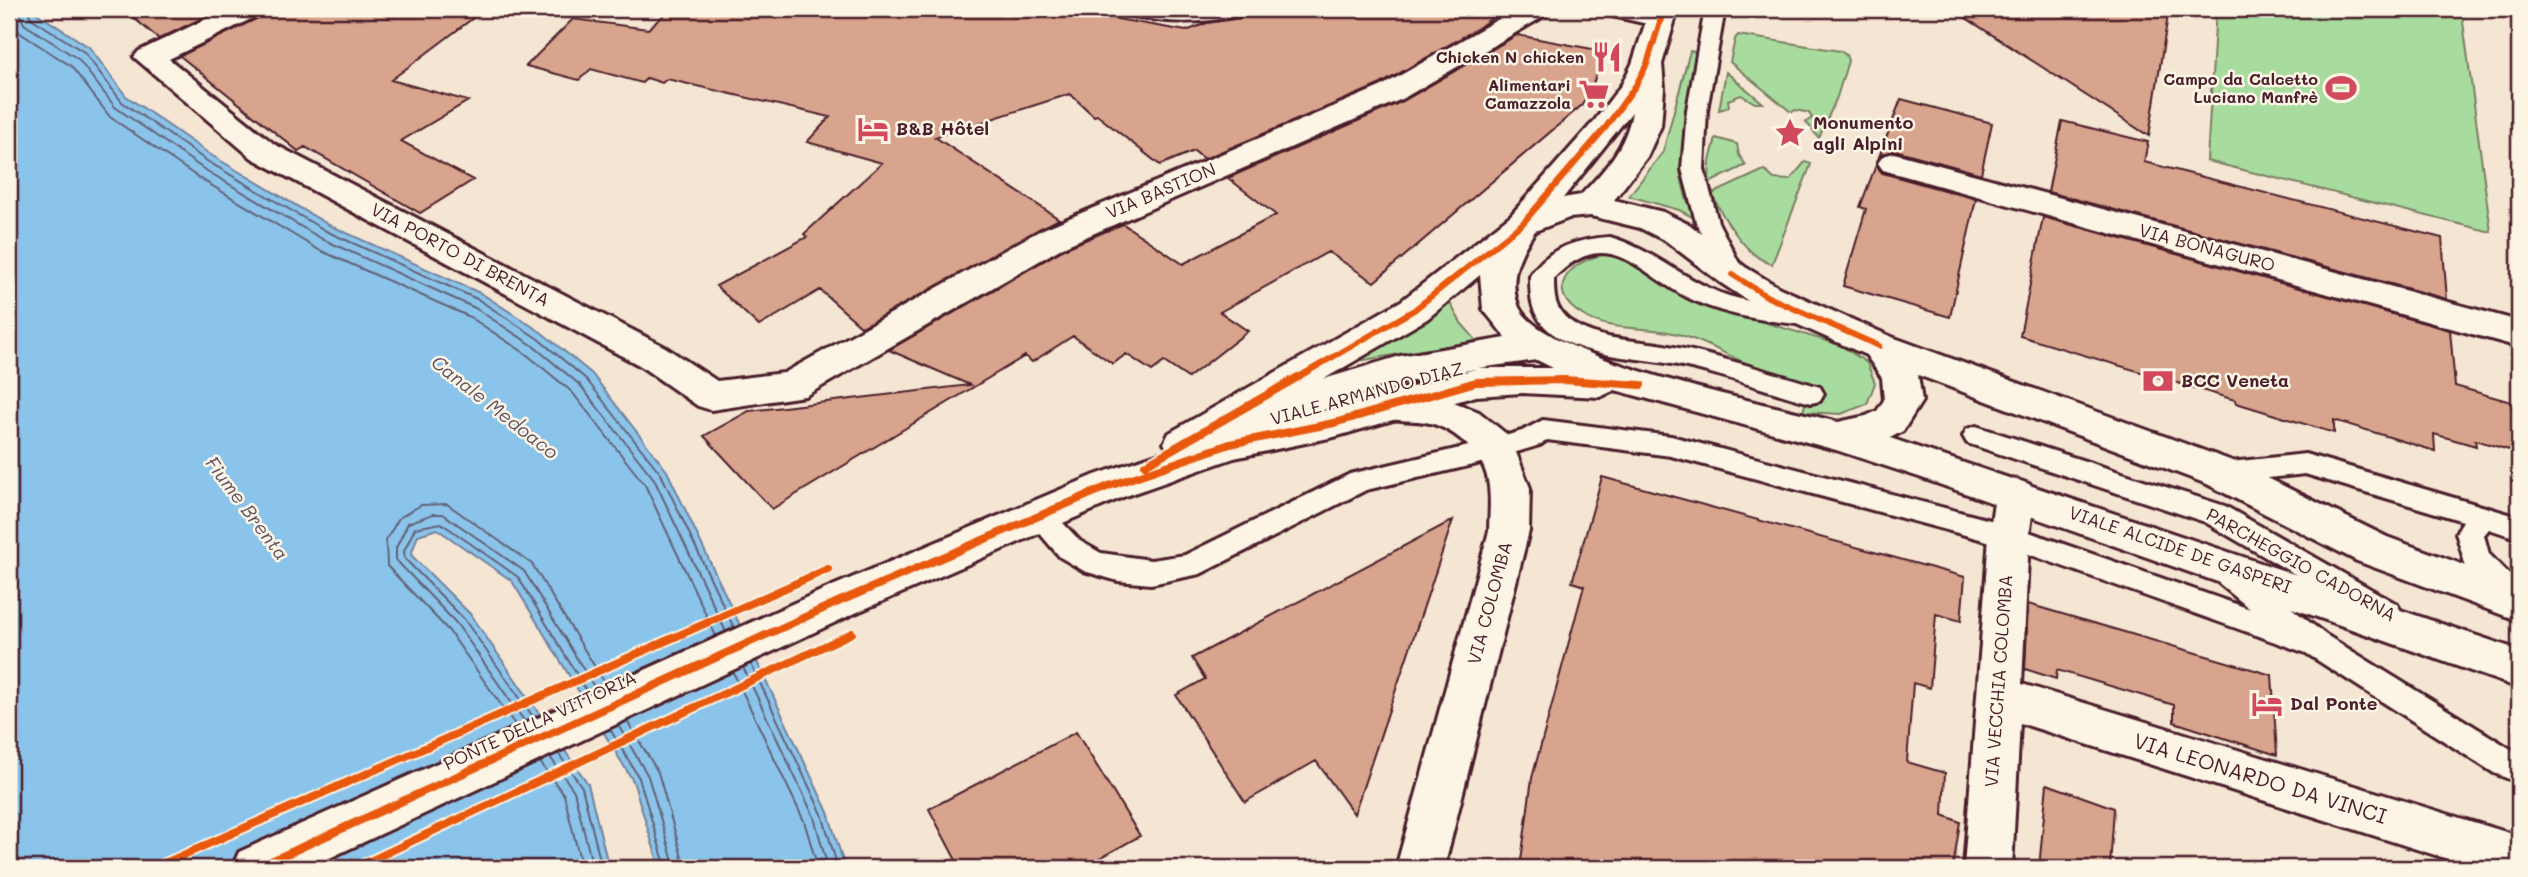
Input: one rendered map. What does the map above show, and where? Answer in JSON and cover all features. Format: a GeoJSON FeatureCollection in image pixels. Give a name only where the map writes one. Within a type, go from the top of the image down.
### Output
{"type":"FeatureCollection","features":[{"type":"Feature","properties":{"kind":"main road","name":"VIA PORTO DI BRENTA"},"geometry":{"type":"LineString","coordinates":[[249,9],[149,57],[263,151],[652,356],[711,396],[792,386]]}},
{"type":"Feature","properties":{"kind":"main road"},"geometry":{"type":"LineString","coordinates":[[1139,9],[1176,16],[1201,16],[1230,9]]}},
{"type":"Feature","properties":{"kind":"main road","name":"VIA BASTION"},"geometry":{"type":"LineString","coordinates":[[792,386],[1053,238],[1391,93],[1536,9]]}},
{"type":"Feature","properties":{"kind":"main road"},"geometry":{"type":"LineString","coordinates":[[1618,9],[1663,13],[1647,64],[1636,85],[1606,127],[1523,223],[1505,250],[1497,269],[1497,290],[1501,309],[1520,331],[1541,347],[1583,366],[1641,386]]}},
{"type":"Feature","properties":{"kind":"main road"},"geometry":{"type":"LineString","coordinates":[[1591,205],[1637,152],[1651,96],[1647,64]]}},
{"type":"Feature","properties":{"kind":"main road","name":"VIA BONAGURO"},"geometry":{"type":"LineString","coordinates":[[1894,163],[2519,334]]}},
{"type":"Feature","properties":{"kind":"main road"},"geometry":{"type":"LineString","coordinates":[[1523,223],[1564,208],[1591,205],[1651,220],[1678,233],[1733,275],[1768,297],[1879,346],[2221,473],[2372,549],[2519,602]]}},
{"type":"Feature","properties":{"kind":"main road","name":"VIALE ARMANDO DIAZ"},"geometry":{"type":"LineString","coordinates":[[1109,486],[1414,310],[1523,223]]}},
{"type":"Feature","properties":{"kind":"main road"},"geometry":{"type":"LineString","coordinates":[[1838,436],[1874,429],[1890,421],[1903,401],[1900,376],[1879,346]]}},
{"type":"Feature","properties":{"kind":"main road","name":"VIALE ARMANDO DIAZ"},"geometry":{"type":"LineString","coordinates":[[1230,444],[1304,403],[1378,374],[1466,356],[1541,347]]}},
{"type":"Feature","properties":{"kind":"main road","name":"VIALE ARMANDO DIAZ"},"geometry":{"type":"LineString","coordinates":[[838,602],[1109,486],[1230,444],[1334,423],[1476,382],[1564,380],[1641,386]]}},
{"type":"Feature","properties":{"kind":"main road","name":"VIALE ALCIDE DE GASPERI"},"geometry":{"type":"LineString","coordinates":[[1641,386],[1838,436],[2012,515],[2210,560],[2519,669]]}},
{"type":"Feature","properties":{"kind":"main road"},"geometry":{"type":"LineString","coordinates":[[1394,407],[1433,409],[1466,422],[1496,447]]}},
{"type":"Feature","properties":{"kind":"main road","name":"VIA COLOMBA"},"geometry":{"type":"LineString","coordinates":[[1420,868],[1509,531],[1510,488],[1496,447]]}},
{"type":"Feature","properties":{"kind":"main road","name":"VIA VECCHIA COLOMBA"},"geometry":{"type":"LineString","coordinates":[[1988,868],[2012,515]]}},
{"type":"Feature","properties":{"kind":"main road","name":"PONTE DELLA VITTORIA"},"geometry":{"type":"LineString","coordinates":[[256,868],[838,602]]}},
{"type":"Feature","properties":{"kind":"main road","name":"VIA LEONARDO DA VINCI"},"geometry":{"type":"LineString","coordinates":[[2000,697],[2519,859]]}},
{"type":"Feature","properties":{"kind":"lane"},"geometry":{"type":"LineString","coordinates":[[1715,9],[1697,110],[1693,169],[1707,222],[1733,275]]}},
{"type":"Feature","properties":{"kind":"lane"},"geometry":{"type":"LineString","coordinates":[[1811,394],[1667,354],[1626,350],[1591,341],[1561,327],[1542,304],[1542,276],[1563,256],[1587,246],[1609,245],[1637,255],[1702,295],[1746,310],[1814,317]]}},
{"type":"Feature","properties":{"kind":"lane"},"geometry":{"type":"LineString","coordinates":[[1038,515],[1070,550],[1094,563],[1151,572],[1190,566],[1360,481],[1477,454],[1531,438],[1543,429],[1671,446],[2012,515],[2316,644]]}},
{"type":"Feature","properties":{"kind":"lane","name":"PARCHEGGIO CADORNA"},"geometry":{"type":"LineString","coordinates":[[1976,436],[2215,514],[2424,634]]}},
{"type":"Feature","properties":{"kind":"lane"},"geometry":{"type":"LineString","coordinates":[[2221,473],[2305,464],[2519,528]]}},
{"type":"Feature","properties":{"kind":"lane"},"geometry":{"type":"LineString","coordinates":[[2483,516],[2470,533],[2476,559],[2519,602]]}},
{"type":"Feature","properties":{"kind":"lane"},"geometry":{"type":"LineString","coordinates":[[2210,560],[2316,644],[2505,763],[2519,769]]}},
{"type":"Feature","properties":{"kind":"green space","name":"Campo da Calcetto Luciano Manfrè"},"geometry":{"type":"Polygon","coordinates":[[[2216,9],[2435,9],[2462,14],[2491,232],[2207,161],[2216,9]]]}},
{"type":"Feature","properties":{"kind":"green space"},"geometry":{"type":"Polygon","coordinates":[[[1738,35],[1840,51],[1846,55],[1848,61],[1837,97],[1819,138],[1806,122],[1812,118],[1809,113],[1796,110],[1791,112],[1730,62],[1738,35]]]}},
{"type":"Feature","properties":{"kind":"green space"},"geometry":{"type":"Polygon","coordinates":[[[1690,51],[1701,53],[1680,172],[1686,198],[1696,219],[1679,210],[1629,196],[1663,152],[1690,51]]]}},
{"type":"Feature","properties":{"kind":"green space"},"geometry":{"type":"Polygon","coordinates":[[[1726,72],[1763,103],[1755,103],[1741,95],[1728,100],[1729,107],[1719,110],[1726,72]]]}},
{"type":"Feature","properties":{"kind":"green space"},"geometry":{"type":"Polygon","coordinates":[[[1716,138],[1737,144],[1739,155],[1746,165],[1709,183],[1710,161],[1716,138]]]}},
{"type":"Feature","properties":{"kind":"green space"},"geometry":{"type":"Polygon","coordinates":[[[1805,162],[1811,164],[1772,264],[1753,254],[1745,245],[1712,194],[1764,170],[1774,179],[1790,180],[1805,162]]]}},
{"type":"Feature","properties":{"kind":"green space"},"geometry":{"type":"Polygon","coordinates":[[[1612,254],[1647,268],[1717,308],[1840,345],[1867,363],[1875,383],[1867,404],[1841,414],[1803,412],[1810,384],[1753,366],[1684,336],[1607,325],[1584,316],[1571,306],[1564,296],[1566,276],[1585,261],[1612,254]]]}},
{"type":"Feature","properties":{"kind":"green space"},"geometry":{"type":"Polygon","coordinates":[[[1450,303],[1461,323],[1477,341],[1358,361],[1450,303]]]}},
{"type":"Feature","properties":{"kind":"water"},"geometry":{"type":"Polygon","coordinates":[[[9,9],[30,9],[89,47],[126,96],[211,155],[329,225],[482,294],[541,332],[592,374],[667,471],[828,812],[845,868],[660,868],[633,781],[512,581],[437,529],[418,535],[411,555],[470,614],[588,784],[609,868],[9,868],[9,9]]]}},
{"type":"Feature","properties":{"kind":"building"},"geometry":{"type":"Polygon","coordinates":[[[123,9],[221,9],[159,39],[123,9]]]}},
{"type":"Feature","properties":{"kind":"building"},"geometry":{"type":"Polygon","coordinates":[[[266,9],[485,9],[391,80],[468,101],[401,141],[473,180],[420,213],[305,147],[298,151],[180,56],[260,17],[266,9]]]}},
{"type":"Feature","properties":{"kind":"building"},"geometry":{"type":"Polygon","coordinates":[[[671,9],[1060,9],[1186,31],[1207,23],[1241,18],[1247,9],[1504,9],[1478,28],[1379,85],[1204,159],[1194,151],[1160,165],[1097,115],[1094,116],[1070,94],[935,137],[1059,219],[862,327],[820,290],[759,326],[716,286],[807,237],[804,234],[882,163],[807,142],[830,117],[667,79],[662,83],[647,78],[642,83],[591,69],[579,80],[526,66],[573,19],[648,29],[671,9]]]}},
{"type":"Feature","properties":{"kind":"building"},"geometry":{"type":"Polygon","coordinates":[[[1952,9],[2169,9],[2149,136],[1952,9]]]}},
{"type":"Feature","properties":{"kind":"building"},"geometry":{"type":"Polygon","coordinates":[[[1517,35],[1603,51],[1593,84],[1582,105],[1374,282],[1328,252],[1220,312],[1248,331],[1188,378],[1164,362],[1152,371],[1126,354],[1113,364],[1073,336],[1032,362],[1025,356],[772,509],[704,436],[749,411],[970,385],[889,350],[1066,248],[1123,224],[1183,264],[1276,215],[1228,178],[1403,101],[1517,35]]]}},
{"type":"Feature","properties":{"kind":"building"},"geometry":{"type":"Polygon","coordinates":[[[1901,99],[1992,123],[1981,174],[1895,150],[1879,157],[1901,99]]]}},
{"type":"Feature","properties":{"kind":"building"},"geometry":{"type":"Polygon","coordinates":[[[2062,121],[2148,142],[2144,162],[2442,238],[2447,299],[2048,192],[2062,121]]]}},
{"type":"Feature","properties":{"kind":"building"},"geometry":{"type":"Polygon","coordinates":[[[1876,165],[1882,173],[1976,199],[1950,317],[1843,286],[1866,209],[1860,207],[1876,165]]]}},
{"type":"Feature","properties":{"kind":"building"},"geometry":{"type":"Polygon","coordinates":[[[2043,217],[2450,330],[2455,386],[2511,402],[2511,407],[2519,410],[2519,453],[2475,440],[2476,446],[2434,434],[2435,451],[2334,420],[2334,433],[2236,403],[2235,400],[2020,336],[2043,217]]]}},
{"type":"Feature","properties":{"kind":"building"},"geometry":{"type":"Polygon","coordinates":[[[1602,477],[1965,577],[1961,621],[1936,614],[1930,688],[1913,683],[1907,762],[1945,773],[1943,815],[1960,822],[1953,868],[1520,868],[1532,778],[1584,586],[1572,582],[1602,477]]]}},
{"type":"Feature","properties":{"kind":"building"},"geometry":{"type":"Polygon","coordinates":[[[1453,520],[1354,814],[1316,761],[1245,802],[1176,695],[1205,679],[1192,658],[1453,520]]]}},
{"type":"Feature","properties":{"kind":"building"},"geometry":{"type":"Polygon","coordinates":[[[2028,604],[2272,675],[2277,755],[2174,722],[2174,705],[2057,670],[2056,679],[2025,669],[2028,604]]]}},
{"type":"Feature","properties":{"kind":"building"},"geometry":{"type":"Polygon","coordinates":[[[1076,732],[1140,836],[1082,868],[960,868],[929,809],[1076,732]]]}},
{"type":"Feature","properties":{"kind":"building"},"geometry":{"type":"Polygon","coordinates":[[[2047,784],[2114,808],[2110,868],[2039,868],[2047,784]]]}},
{"type":"Feature","properties":{"kind":"cycle path"},"geometry":{"type":"LineString","coordinates":[[1139,9],[1184,15],[1230,9]]}},
{"type":"Feature","properties":{"kind":"cycle path"},"geometry":{"type":"LineString","coordinates":[[1145,465],[1414,310],[1523,223],[1606,127],[1636,85],[1647,64],[1664,9]]}},
{"type":"Feature","properties":{"kind":"cycle path"},"geometry":{"type":"LineString","coordinates":[[1733,275],[1768,297],[1879,346]]}},
{"type":"Feature","properties":{"kind":"cycle path"},"geometry":{"type":"LineString","coordinates":[[256,868],[838,602],[1109,486],[1230,444],[1334,423],[1476,382],[1564,380],[1641,385]]}},
{"type":"Feature","properties":{"kind":"cycle path"},"geometry":{"type":"LineString","coordinates":[[154,868],[828,569]]}},
{"type":"Feature","properties":{"kind":"cycle path"},"geometry":{"type":"LineString","coordinates":[[355,868],[852,633]]}},
{"type":"Feature","properties":{"kind":"place","name":"Chicken N chicken"},"geometry":{"type":"Point","coordinates":[1607,57]}},
{"type":"Feature","properties":{"kind":"place","name":"Campo da Calcetto Luciano Manfrè"},"geometry":{"type":"Point","coordinates":[2341,88]}},
{"type":"Feature","properties":{"kind":"place","name":"Alimentari Camazzola"},"geometry":{"type":"Point","coordinates":[1594,94]}},
{"type":"Feature","properties":{"kind":"place","name":"B&B Hôtel"},"geometry":{"type":"Point","coordinates":[873,129]}},
{"type":"Feature","properties":{"kind":"place","name":"Monumento agli Alpini"},"geometry":{"type":"Point","coordinates":[1790,133]}},
{"type":"Feature","properties":{"kind":"place","name":"BCC Veneta"},"geometry":{"type":"Point","coordinates":[2158,381]}},
{"type":"Feature","properties":{"kind":"place","name":"Dal Ponte"},"geometry":{"type":"Point","coordinates":[2267,704]}},
{"type":"Feature","properties":{"kind":"water label","name":"Canale Medoaco"},"geometry":{"type":"Point","coordinates":[495,407]}},
{"type":"Feature","properties":{"kind":"water label","name":"Fiume Brenta"},"geometry":{"type":"Point","coordinates":[247,508]}}]}
